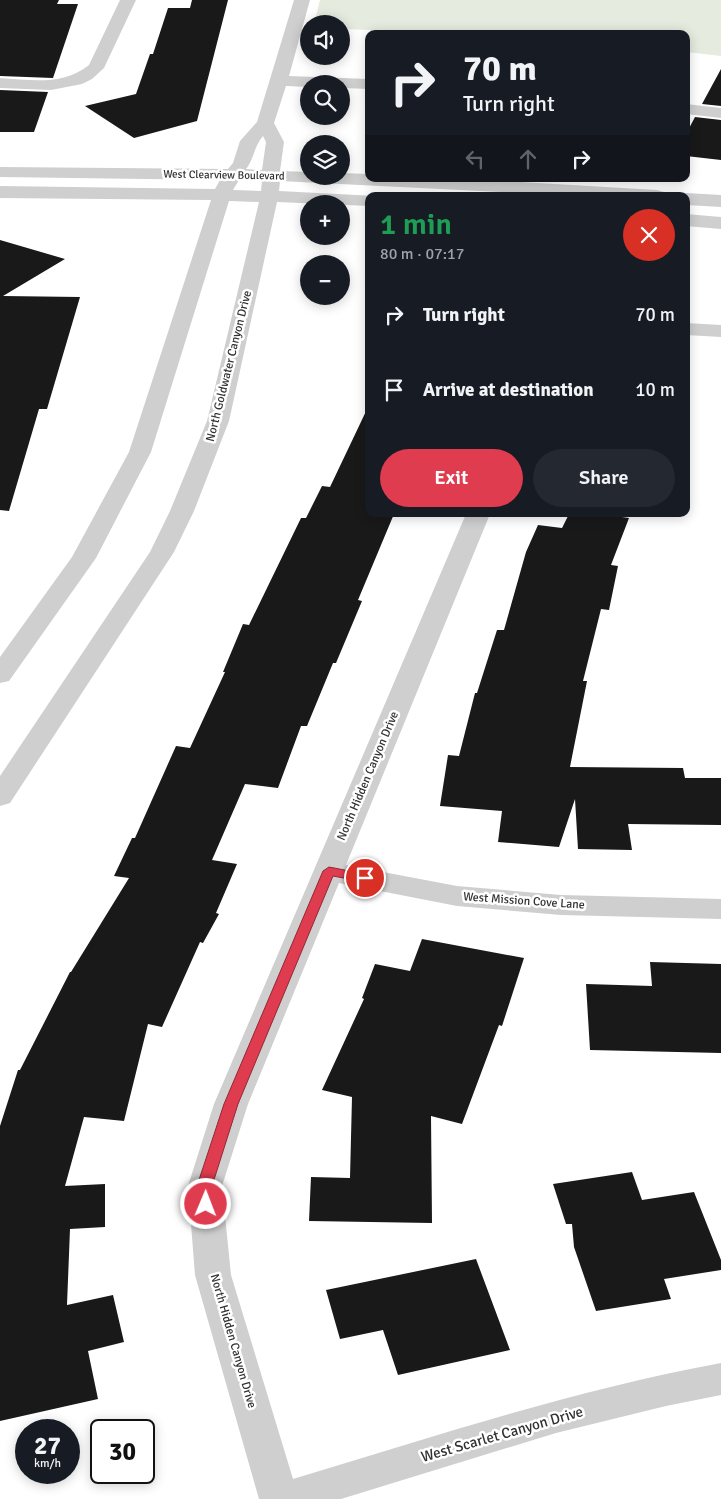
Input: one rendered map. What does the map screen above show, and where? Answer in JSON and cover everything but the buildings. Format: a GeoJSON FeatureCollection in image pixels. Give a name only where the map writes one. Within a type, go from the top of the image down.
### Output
{"type":"FeatureCollection","features":[{"type":"Feature","properties":{"kind":"street"},"geometry":{"type":"LineString","coordinates":[[0,83],[39,85],[73,82],[88,76],[96,68],[128,0]]}},
{"type":"Feature","properties":{"kind":"street"},"geometry":{"type":"LineString","coordinates":[[0,675],[84,558],[140,452],[222,195],[226,185],[242,163],[249,141],[265,122],[302,0]]}},
{"type":"Feature","properties":{"kind":"street"},"geometry":{"type":"LineString","coordinates":[[279,81],[365,84]]}},
{"type":"Feature","properties":{"kind":"street"},"geometry":{"type":"LineString","coordinates":[[690,109],[721,113]]}},
{"type":"Feature","properties":{"kind":"street","name":"North Goldwater Canyon Drive"},"geometry":{"type":"LineString","coordinates":[[0,797],[162,552],[182,511],[204,458],[218,421],[270,186],[275,142],[265,122]]}},
{"type":"Feature","properties":{"kind":"street","name":"West Clearview Boulevard"},"geometry":{"type":"LineString","coordinates":[[0,172],[235,175],[270,186],[365,199]]}},
{"type":"Feature","properties":{"kind":"street","name":"West Clearview Boulevard"},"geometry":{"type":"LineString","coordinates":[[0,192],[222,195],[270,186],[530,187],[601,192]]}},
{"type":"Feature","properties":{"kind":"street"},"geometry":{"type":"LineString","coordinates":[[690,198],[721,201]]}},
{"type":"Feature","properties":{"kind":"street"},"geometry":{"type":"LineString","coordinates":[[690,220],[721,223]]}},
{"type":"Feature","properties":{"kind":"street"},"geometry":{"type":"LineString","coordinates":[[690,329],[721,331]]}},
{"type":"Feature","properties":{"kind":"street","name":"North Hidden Canyon Drive"},"geometry":{"type":"LineString","coordinates":[[279,1499],[213,1275],[205,1186],[231,1104],[477,517]]}},
{"type":"Feature","properties":{"kind":"street","name":"West Mission Cove Lane"},"geometry":{"type":"LineString","coordinates":[[329,871],[456,896],[561,905],[721,909]]}},
{"type":"Feature","properties":{"kind":"street","name":"West Scarlet Canyon Drive"},"geometry":{"type":"LineString","coordinates":[[286,1499],[525,1426],[666,1388],[721,1379]]}},
{"type":"Feature","properties":{"kind":"shaded area"},"geometry":{"type":"Polygon","coordinates":[[[320,0],[721,0],[721,56],[690,52],[690,30],[350,29],[350,15],[316,15],[320,0]]]}},
{"type":"Feature","properties":{"kind":"route"},"geometry":{"type":"LineString","coordinates":[[206,1204],[205,1186],[231,1104],[329,871],[365,878]]}}]}
